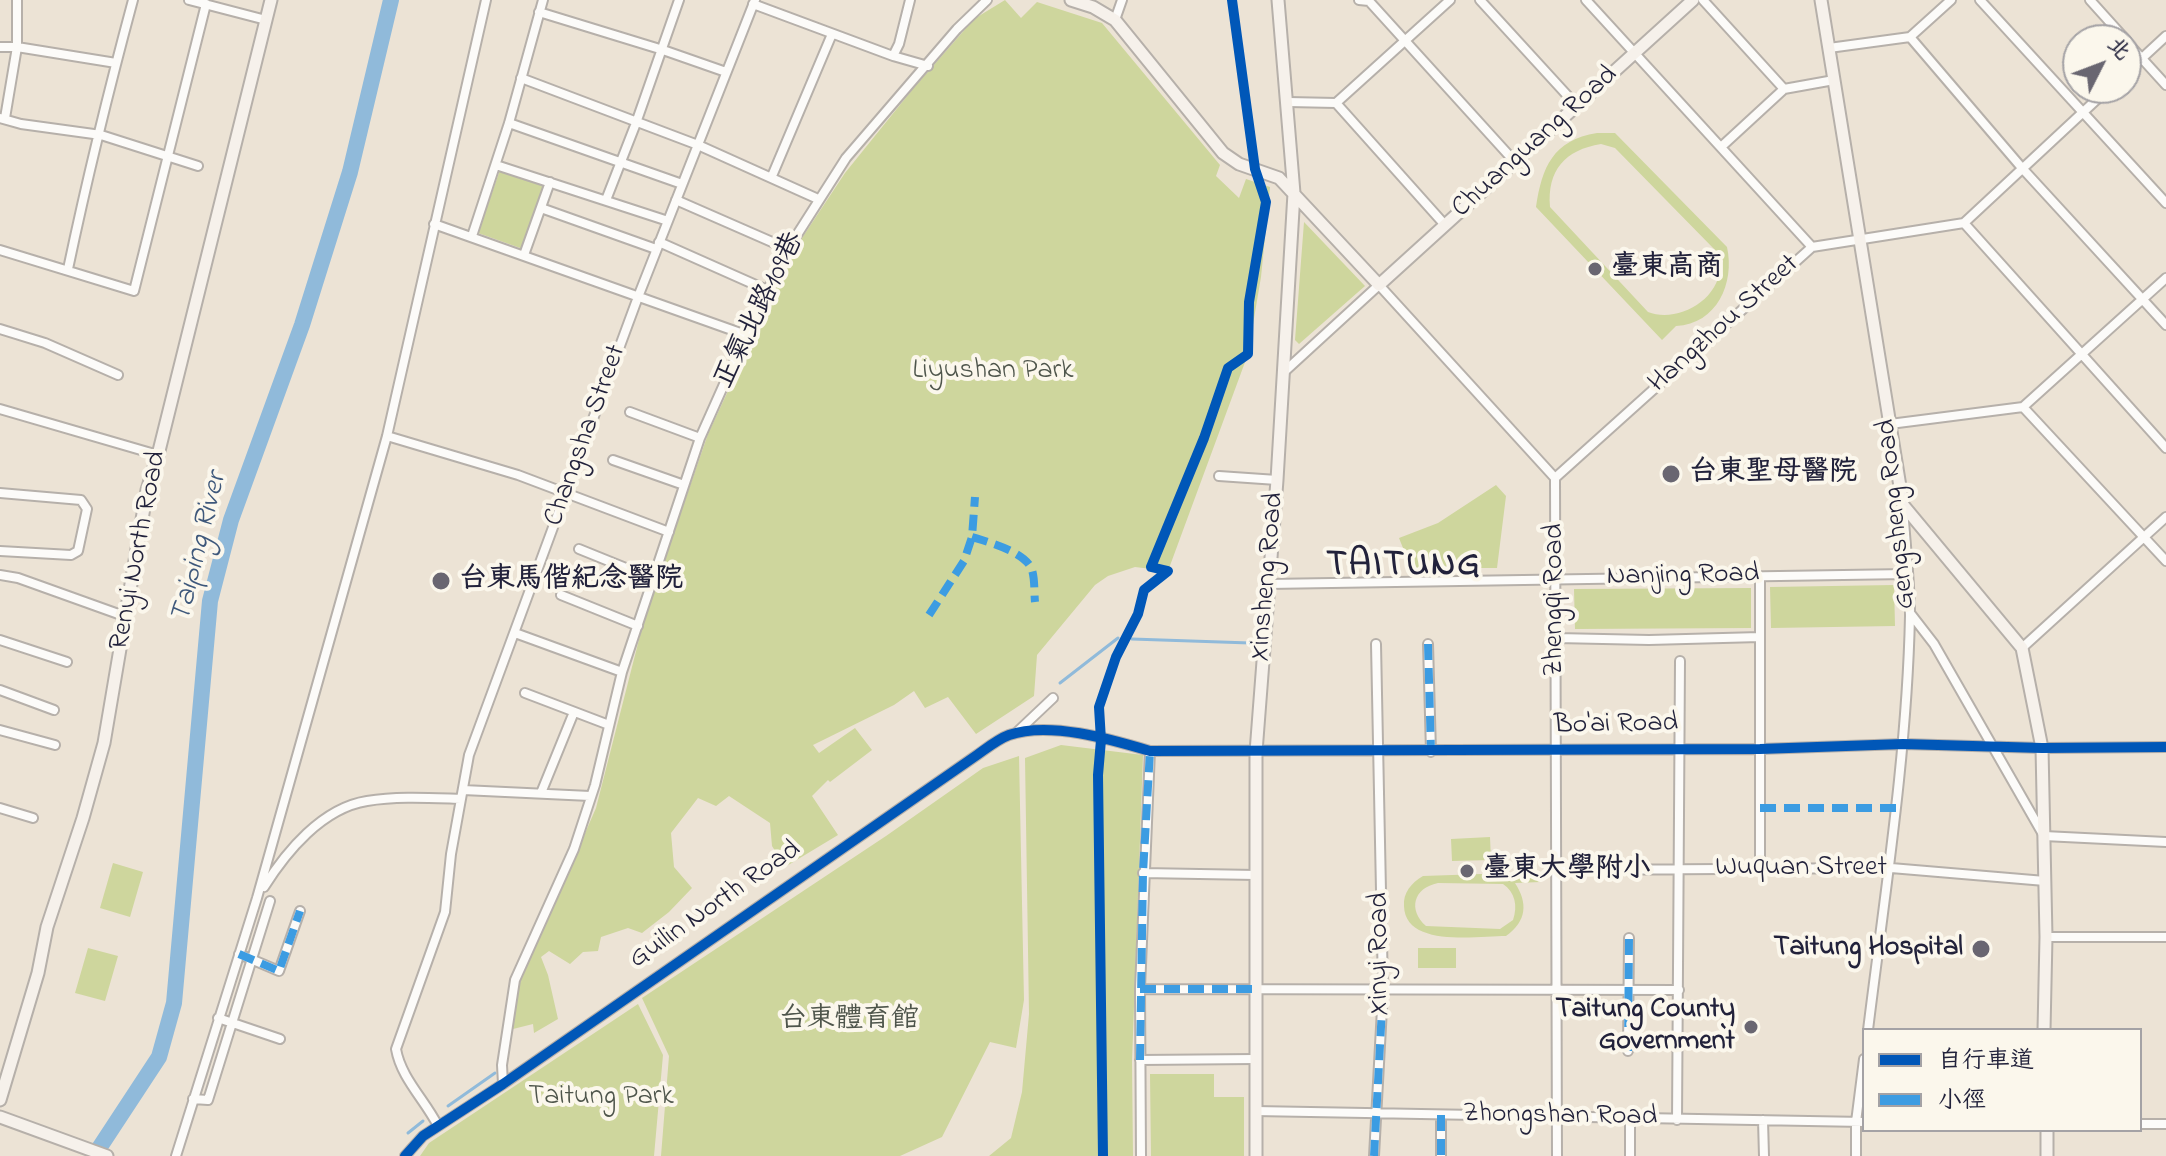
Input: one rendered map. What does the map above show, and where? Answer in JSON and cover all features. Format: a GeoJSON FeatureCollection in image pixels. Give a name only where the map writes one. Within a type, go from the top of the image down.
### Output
{"type":"FeatureCollection","features":[{"type":"Feature","properties":{"kind":"street"},"geometry":{"type":"LineString","coordinates":[[17,0],[17,47],[3,118],[21,124],[101,135],[198,166]]}},
{"type":"Feature","properties":{"kind":"street"},"geometry":{"type":"LineString","coordinates":[[68,269],[86,182],[101,135],[133,0]]}},
{"type":"Feature","properties":{"kind":"street"},"geometry":{"type":"LineString","coordinates":[[189,0],[266,20]]}},
{"type":"Feature","properties":{"kind":"street","name":"Renyi North Road"},"geometry":{"type":"LineString","coordinates":[[0,1100],[38,973],[47,927],[104,743],[147,490],[271,0]]}},
{"type":"Feature","properties":{"kind":"street"},"geometry":{"type":"LineString","coordinates":[[176,1156],[257,898],[387,436],[486,0]]}},
{"type":"Feature","properties":{"kind":"street"},"geometry":{"type":"LineString","coordinates":[[472,236],[509,123],[543,0]]}},
{"type":"Feature","properties":{"kind":"street"},"geometry":{"type":"LineString","coordinates":[[606,200],[679,0]]}},
{"type":"Feature","properties":{"kind":"street"},"geometry":{"type":"LineString","coordinates":[[893,56],[910,0]]}},
{"type":"Feature","properties":{"kind":"street","name":"正氣北路109巷"},"geometry":{"type":"LineString","coordinates":[[503,1084],[502,1065],[515,980],[574,849],[622,672],[700,438],[767,290],[818,199],[846,158],[957,29],[987,0]]}},
{"type":"Feature","properties":{"kind":"street"},"geometry":{"type":"LineString","coordinates":[[1071,0],[1093,7],[1115,20],[1223,153],[1239,164],[1279,178],[1555,478]]}},
{"type":"Feature","properties":{"kind":"street"},"geometry":{"type":"LineString","coordinates":[[1115,20],[1122,0]]}},
{"type":"Feature","properties":{"kind":"street","name":"Xinsheng Road"},"geometry":{"type":"LineString","coordinates":[[1256,1156],[1256,752],[1277,480],[1294,193],[1278,0]]}},
{"type":"Feature","properties":{"kind":"street"},"geometry":{"type":"LineString","coordinates":[[1359,0],[1369,1],[1515,162]]}},
{"type":"Feature","properties":{"kind":"street"},"geometry":{"type":"LineString","coordinates":[[1288,102],[1336,103],[1450,0]]}},
{"type":"Feature","properties":{"kind":"street"},"geometry":{"type":"LineString","coordinates":[[1480,0],[1577,106]]}},
{"type":"Feature","properties":{"kind":"street"},"geometry":{"type":"LineString","coordinates":[[1586,0],[1812,247]]}},
{"type":"Feature","properties":{"kind":"street","name":"Chuanguang Road"},"geometry":{"type":"LineString","coordinates":[[1379,285],[1693,0]]}},
{"type":"Feature","properties":{"kind":"street"},"geometry":{"type":"LineString","coordinates":[[1703,0],[1784,89]]}},
{"type":"Feature","properties":{"kind":"street","name":"Gengsheng Road"},"geometry":{"type":"LineString","coordinates":[[1821,0],[1903,505],[1910,612],[1903,744],[1891,868],[1868,1028]]}},
{"type":"Feature","properties":{"kind":"street"},"geometry":{"type":"LineString","coordinates":[[1829,48],[1910,37],[1951,0]]}},
{"type":"Feature","properties":{"kind":"street"},"geometry":{"type":"LineString","coordinates":[[1980,0],[2166,203]]}},
{"type":"Feature","properties":{"kind":"street"},"geometry":{"type":"LineString","coordinates":[[2090,0],[2112,24]]}},
{"type":"Feature","properties":{"kind":"street"},"geometry":{"type":"LineString","coordinates":[[754,2],[832,34],[928,66]]}},
{"type":"Feature","properties":{"kind":"street","name":"Changsha Street"},"geometry":{"type":"LineString","coordinates":[[438,1126],[429,1107],[399,1064],[396,1049],[445,912],[451,854],[469,755],[638,297],[754,2]]}},
{"type":"Feature","properties":{"kind":"street"},"geometry":{"type":"LineString","coordinates":[[0,250],[134,291],[206,4]]}},
{"type":"Feature","properties":{"kind":"street"},"geometry":{"type":"LineString","coordinates":[[539,12],[726,72]]}},
{"type":"Feature","properties":{"kind":"street"},"geometry":{"type":"LineString","coordinates":[[772,176],[832,34]]}},
{"type":"Feature","properties":{"kind":"street"},"geometry":{"type":"LineString","coordinates":[[2166,36],[2142,58],[2166,85]]}},
{"type":"Feature","properties":{"kind":"street"},"geometry":{"type":"LineString","coordinates":[[1910,37],[2022,168],[2166,325]]}},
{"type":"Feature","properties":{"kind":"street"},"geometry":{"type":"LineString","coordinates":[[0,47],[116,63]]}},
{"type":"Feature","properties":{"kind":"street"},"geometry":{"type":"LineString","coordinates":[[521,78],[698,145],[818,199]]}},
{"type":"Feature","properties":{"kind":"street"},"geometry":{"type":"LineString","coordinates":[[1721,147],[1784,89],[1834,80]]}},
{"type":"Feature","properties":{"kind":"street"},"geometry":{"type":"LineString","coordinates":[[1336,103],[1445,225]]}},
{"type":"Feature","properties":{"kind":"street"},"geometry":{"type":"LineString","coordinates":[[2092,104],[1964,223],[2166,448]]}},
{"type":"Feature","properties":{"kind":"street"},"geometry":{"type":"LineString","coordinates":[[509,123],[682,184]]}},
{"type":"Feature","properties":{"kind":"street"},"geometry":{"type":"LineString","coordinates":[[496,165],[668,221]]}},
{"type":"Feature","properties":{"kind":"street"},"geometry":{"type":"LineString","coordinates":[[524,255],[550,182]]}},
{"type":"Feature","properties":{"kind":"street"},"geometry":{"type":"LineString","coordinates":[[676,200],[788,249]]}},
{"type":"Feature","properties":{"kind":"street"},"geometry":{"type":"LineString","coordinates":[[541,208],[658,246],[767,290]]}},
{"type":"Feature","properties":{"kind":"street","name":"Hangzhou Street"},"geometry":{"type":"LineString","coordinates":[[1555,478],[1812,247],[1964,223]]}},
{"type":"Feature","properties":{"kind":"street"},"geometry":{"type":"LineString","coordinates":[[434,224],[746,335]]}},
{"type":"Feature","properties":{"kind":"street"},"geometry":{"type":"LineString","coordinates":[[1890,424],[2023,407],[2166,278]]}},
{"type":"Feature","properties":{"kind":"street"},"geometry":{"type":"LineString","coordinates":[[1284,372],[1379,285]]}},
{"type":"Feature","properties":{"kind":"street"},"geometry":{"type":"LineString","coordinates":[[0,329],[45,343],[118,375]]}},
{"type":"Feature","properties":{"kind":"street"},"geometry":{"type":"LineString","coordinates":[[2023,407],[2166,561]]}},
{"type":"Feature","properties":{"kind":"street"},"geometry":{"type":"LineString","coordinates":[[0,409],[158,455]]}},
{"type":"Feature","properties":{"kind":"street"},"geometry":{"type":"LineString","coordinates":[[630,412],[700,438]]}},
{"type":"Feature","properties":{"kind":"street"},"geometry":{"type":"LineString","coordinates":[[387,436],[566,491],[669,532]]}},
{"type":"Feature","properties":{"kind":"street"},"geometry":{"type":"LineString","coordinates":[[613,460],[684,485]]}},
{"type":"Feature","properties":{"kind":"street"},"geometry":{"type":"LineString","coordinates":[[1219,476],[1277,480]]}},
{"type":"Feature","properties":{"kind":"street","name":"Zhengqi Road"},"geometry":{"type":"LineString","coordinates":[[1555,478],[1557,1156]]}},
{"type":"Feature","properties":{"kind":"street"},"geometry":{"type":"LineString","coordinates":[[0,493],[81,500],[87,509],[78,551],[71,555],[0,551]]}},
{"type":"Feature","properties":{"kind":"street"},"geometry":{"type":"LineString","coordinates":[[1903,505],[2022,648],[2042,748],[2046,937],[2044,1028]]}},
{"type":"Feature","properties":{"kind":"street"},"geometry":{"type":"LineString","coordinates":[[2022,648],[2166,517]]}},
{"type":"Feature","properties":{"kind":"street"},"geometry":{"type":"LineString","coordinates":[[579,549],[653,579]]}},
{"type":"Feature","properties":{"kind":"street","name":"Nanjing Road"},"geometry":{"type":"LineString","coordinates":[[1268,584],[1907,574]]}},
{"type":"Feature","properties":{"kind":"street"},"geometry":{"type":"LineString","coordinates":[[0,575],[18,578],[124,616]]}},
{"type":"Feature","properties":{"kind":"street"},"geometry":{"type":"LineString","coordinates":[[1760,576],[1760,869]]}},
{"type":"Feature","properties":{"kind":"street"},"geometry":{"type":"LineString","coordinates":[[561,595],[638,626]]}},
{"type":"Feature","properties":{"kind":"street"},"geometry":{"type":"LineString","coordinates":[[1910,612],[1934,644],[2044,836]]}},
{"type":"Feature","properties":{"kind":"street"},"geometry":{"type":"LineString","coordinates":[[515,633],[622,672]]}},
{"type":"Feature","properties":{"kind":"street"},"geometry":{"type":"LineString","coordinates":[[1557,638],[1649,640],[1760,637]]}},
{"type":"Feature","properties":{"kind":"street"},"geometry":{"type":"LineString","coordinates":[[0,640],[67,662]]}},
{"type":"Feature","properties":{"kind":"street","name":"Xinyi Road"},"geometry":{"type":"LineString","coordinates":[[1374,1156],[1383,990],[1376,644]]}},
{"type":"Feature","properties":{"kind":"street"},"geometry":{"type":"LineString","coordinates":[[1428,644],[1431,752]]}},
{"type":"Feature","properties":{"kind":"street"},"geometry":{"type":"LineString","coordinates":[[1677,1120],[1680,661]]}},
{"type":"Feature","properties":{"kind":"street"},"geometry":{"type":"LineString","coordinates":[[0,690],[54,710]]}},
{"type":"Feature","properties":{"kind":"street"},"geometry":{"type":"LineString","coordinates":[[525,693],[609,725]]}},
{"type":"Feature","properties":{"kind":"street"},"geometry":{"type":"LineString","coordinates":[[1016,733],[1053,698]]}},
{"type":"Feature","properties":{"kind":"street"},"geometry":{"type":"LineString","coordinates":[[541,793],[574,712]]}},
{"type":"Feature","properties":{"kind":"street"},"geometry":{"type":"LineString","coordinates":[[0,730],[55,745]]}},
{"type":"Feature","properties":{"kind":"street","name":"Bo'ai Road"},"geometry":{"type":"LineString","coordinates":[[1069,730],[1150,751],[1679,750],[1903,744],[2042,748],[2166,747]]}},
{"type":"Feature","properties":{"kind":"street","name":"Guilin North Road"},"geometry":{"type":"LineString","coordinates":[[405,1156],[423,1136],[503,1084],[1004,737],[1016,733],[1069,730]]}},
{"type":"Feature","properties":{"kind":"street"},"geometry":{"type":"LineString","coordinates":[[1141,1156],[1140,989],[1150,751]]}},
{"type":"Feature","properties":{"kind":"street"},"geometry":{"type":"LineString","coordinates":[[257,898],[291,847],[329,817],[356,803],[462,795],[541,793],[590,796]]}},
{"type":"Feature","properties":{"kind":"street"},"geometry":{"type":"LineString","coordinates":[[0,808],[33,818]]}},
{"type":"Feature","properties":{"kind":"street"},"geometry":{"type":"LineString","coordinates":[[2044,836],[2166,842]]}},
{"type":"Feature","properties":{"kind":"street","name":"Wuquan Street"},"geometry":{"type":"LineString","coordinates":[[1556,870],[1891,868],[2045,881]]}},
{"type":"Feature","properties":{"kind":"street"},"geometry":{"type":"LineString","coordinates":[[1143,873],[1256,875]]}},
{"type":"Feature","properties":{"kind":"street"},"geometry":{"type":"LineString","coordinates":[[193,1099],[208,1100],[270,901]]}},
{"type":"Feature","properties":{"kind":"street"},"geometry":{"type":"LineString","coordinates":[[239,954],[279,971],[300,911]]}},
{"type":"Feature","properties":{"kind":"street"},"geometry":{"type":"LineString","coordinates":[[2046,937],[2166,937]]}},
{"type":"Feature","properties":{"kind":"street"},"geometry":{"type":"LineString","coordinates":[[1628,1051],[1629,938]]}},
{"type":"Feature","properties":{"kind":"street"},"geometry":{"type":"LineString","coordinates":[[1140,989],[1679,990]]}},
{"type":"Feature","properties":{"kind":"street"},"geometry":{"type":"LineString","coordinates":[[218,1018],[280,1039]]}},
{"type":"Feature","properties":{"kind":"street"},"geometry":{"type":"LineString","coordinates":[[1140,1060],[1255,1059]]}},
{"type":"Feature","properties":{"kind":"street"},"geometry":{"type":"LineString","coordinates":[[1856,1156],[1862,1090]]}},
{"type":"Feature","properties":{"kind":"street","name":"Zhongshan Road"},"geometry":{"type":"LineString","coordinates":[[1255,1111],[1860,1122]]}},
{"type":"Feature","properties":{"kind":"street"},"geometry":{"type":"LineString","coordinates":[[1441,1115],[1441,1156]]}},
{"type":"Feature","properties":{"kind":"street"},"geometry":{"type":"LineString","coordinates":[[0,1117],[107,1156]]}},
{"type":"Feature","properties":{"kind":"street"},"geometry":{"type":"LineString","coordinates":[[1630,1119],[1630,1156]]}},
{"type":"Feature","properties":{"kind":"street"},"geometry":{"type":"LineString","coordinates":[[1763,1120],[1764,1156]]}},
{"type":"Feature","properties":{"kind":"street"},"geometry":{"type":"LineString","coordinates":[[2142,1124],[2166,1124]]}},
{"type":"Feature","properties":{"kind":"street"},"geometry":{"type":"LineString","coordinates":[[2047,1132],[2047,1156]]}},
{"type":"Feature","properties":{"kind":"green space","name":"Liyushan Park"},"geometry":{"type":"Polygon","coordinates":[[[1005,0],[1021,18],[1037,2],[1102,23],[1220,165],[1216,176],[1239,198],[1246,179],[1270,187],[1261,277],[1248,354],[1168,571],[1135,567],[1108,576],[1095,585],[1037,655],[1034,696],[976,734],[948,697],[925,708],[914,691],[894,705],[813,745],[819,753],[855,728],[872,750],[830,782],[828,780],[812,796],[838,835],[785,867],[772,846],[770,823],[729,796],[716,806],[698,798],[671,833],[674,867],[692,888],[669,912],[642,933],[628,928],[601,937],[598,951],[583,952],[570,964],[549,951],[541,957],[558,1019],[534,1033],[533,1024],[513,1029],[515,994],[596,808],[645,616],[708,434],[792,253],[845,173],[912,90],[974,19],[1005,0]]]}},
{"type":"Feature","properties":{"kind":"green space"},"geometry":{"type":"Polygon","coordinates":[[[1615,133],[1727,247],[1728,274],[1720,299],[1702,318],[1676,326],[1662,340],[1536,207],[1542,180],[1552,158],[1570,142],[1582,137],[1615,133]],[[1601,144],[1568,157],[1555,172],[1550,207],[1648,312],[1671,315],[1682,312],[1703,300],[1717,281],[1720,267],[1715,250],[1615,148],[1601,144]]]}},
{"type":"Feature","properties":{"kind":"green space"},"geometry":{"type":"Polygon","coordinates":[[[500,170],[546,186],[523,249],[478,233],[500,170]]]}},
{"type":"Feature","properties":{"kind":"green space"},"geometry":{"type":"Polygon","coordinates":[[[1304,222],[1365,286],[1299,344],[1295,340],[1304,222]]]}},
{"type":"Feature","properties":{"kind":"green space"},"geometry":{"type":"Polygon","coordinates":[[[1496,485],[1506,496],[1497,568],[1411,568],[1399,538],[1438,523],[1496,485]]]}},
{"type":"Feature","properties":{"kind":"green space"},"geometry":{"type":"Polygon","coordinates":[[[1894,585],[1895,626],[1771,628],[1770,587],[1894,585]]]}},
{"type":"Feature","properties":{"kind":"green space"},"geometry":{"type":"Polygon","coordinates":[[[1751,588],[1751,628],[1575,629],[1574,589],[1751,588]]]}},
{"type":"Feature","properties":{"kind":"green space"},"geometry":{"type":"Polygon","coordinates":[[[1061,745],[1143,755],[1132,1062],[1133,1156],[989,1156],[1011,1138],[1022,1092],[1029,1014],[1025,758],[1061,745]]]}},
{"type":"Feature","properties":{"kind":"green space","name":"台東體育館"},"geometry":{"type":"Polygon","coordinates":[[[1019,756],[1024,1000],[1016,1048],[990,1042],[942,1137],[900,1156],[661,1156],[669,1056],[642,998],[983,768],[1019,756]]]}},
{"type":"Feature","properties":{"kind":"green space"},"geometry":{"type":"Polygon","coordinates":[[[1490,837],[1491,860],[1452,861],[1451,839],[1490,837]]]}},
{"type":"Feature","properties":{"kind":"green space"},"geometry":{"type":"Polygon","coordinates":[[[113,863],[143,872],[130,917],[100,908],[113,863]]]}},
{"type":"Feature","properties":{"kind":"green space"},"geometry":{"type":"Polygon","coordinates":[[[1540,872],[1541,882],[1515,883],[1522,898],[1522,918],[1506,936],[1462,938],[1429,934],[1416,928],[1408,919],[1404,906],[1406,893],[1423,876],[1540,872]],[[1438,883],[1418,895],[1415,907],[1426,926],[1500,929],[1513,920],[1515,910],[1513,895],[1503,884],[1438,883]]]}},
{"type":"Feature","properties":{"kind":"green space"},"geometry":{"type":"Polygon","coordinates":[[[88,948],[118,956],[105,1001],[75,993],[88,948]]]}},
{"type":"Feature","properties":{"kind":"green space"},"geometry":{"type":"Polygon","coordinates":[[[1418,948],[1456,948],[1456,968],[1418,968],[1418,948]]]}},
{"type":"Feature","properties":{"kind":"green space","name":"Taitung Park"},"geometry":{"type":"Polygon","coordinates":[[[638,1004],[663,1055],[654,1156],[420,1156],[429,1143],[638,1004]]]}},
{"type":"Feature","properties":{"kind":"green space"},"geometry":{"type":"Polygon","coordinates":[[[1150,1074],[1214,1074],[1214,1097],[1244,1097],[1244,1156],[1151,1156],[1150,1074]]]}},
{"type":"Feature","properties":{"kind":"waterway","name":"Taiping River"},"geometry":{"type":"LineString","coordinates":[[94,1156],[159,1057],[174,1003],[210,601],[231,520],[302,325],[350,172],[391,0]]}},
{"type":"Feature","properties":{"kind":"waterway"},"geometry":{"type":"LineString","coordinates":[[1060,683],[1118,638]]}},
{"type":"Feature","properties":{"kind":"waterway"},"geometry":{"type":"LineString","coordinates":[[1132,639],[1250,643]]}},
{"type":"Feature","properties":{"kind":"waterway"},"geometry":{"type":"LineString","coordinates":[[448,1106],[495,1073]]}},
{"type":"Feature","properties":{"kind":"waterway"},"geometry":{"type":"LineString","coordinates":[[408,1133],[423,1121]]}},
{"type":"Feature","properties":{"kind":"marked path"},"geometry":{"type":"LineString","coordinates":[[929,615],[964,561],[972,537],[975,497]]}},
{"type":"Feature","properties":{"kind":"marked path"},"geometry":{"type":"LineString","coordinates":[[972,537],[1006,549],[1028,564],[1033,574],[1035,602]]}},
{"type":"Feature","properties":{"kind":"marked path"},"geometry":{"type":"LineString","coordinates":[[1428,644],[1431,752]]}},
{"type":"Feature","properties":{"kind":"marked path"},"geometry":{"type":"LineString","coordinates":[[1140,1060],[1143,873],[1150,751]]}},
{"type":"Feature","properties":{"kind":"marked path"},"geometry":{"type":"LineString","coordinates":[[1760,808],[1898,808]]}},
{"type":"Feature","properties":{"kind":"marked path"},"geometry":{"type":"LineString","coordinates":[[239,954],[279,971],[300,911]]}},
{"type":"Feature","properties":{"kind":"marked path"},"geometry":{"type":"LineString","coordinates":[[1628,1051],[1629,938]]}},
{"type":"Feature","properties":{"kind":"marked path"},"geometry":{"type":"LineString","coordinates":[[1140,989],[1255,989]]}},
{"type":"Feature","properties":{"kind":"marked path"},"geometry":{"type":"LineString","coordinates":[[1374,1156],[1383,990]]}},
{"type":"Feature","properties":{"kind":"marked path"},"geometry":{"type":"LineString","coordinates":[[1441,1115],[1441,1156]]}},
{"type":"Feature","properties":{"kind":"cycle path"},"geometry":{"type":"LineString","coordinates":[[1103,1156],[1099,707],[1116,657],[1138,614],[1144,590],[1168,571],[1151,567],[1204,438],[1228,368],[1248,354],[1249,302],[1266,202],[1255,169],[1232,0]]}},
{"type":"Feature","properties":{"kind":"cycle path"},"geometry":{"type":"LineString","coordinates":[[405,1156],[423,1136],[503,1084],[993,744],[1025,731],[1080,733],[1150,751],[1760,749],[1903,744],[2042,748],[2166,747]]}},
{"type":"Feature","properties":{"kind":"place","name":"臺東高商"},"geometry":{"type":"Point","coordinates":[1595,269]}},
{"type":"Feature","properties":{"kind":"place","name":"台東聖母醫院"},"geometry":{"type":"Point","coordinates":[1671,474]}},
{"type":"Feature","properties":{"kind":"place","name":"台東馬偕紀念醫院"},"geometry":{"type":"Point","coordinates":[441,581]}},
{"type":"Feature","properties":{"kind":"place","name":"臺東大學附小"},"geometry":{"type":"Point","coordinates":[1467,871]}},
{"type":"Feature","properties":{"kind":"place","name":"Taitung Hospital"},"geometry":{"type":"Point","coordinates":[1981,949]}},
{"type":"Feature","properties":{"kind":"place","name":"Taitung County Government"},"geometry":{"type":"Point","coordinates":[1751,1027]}},
{"type":"Feature","properties":{"kind":"district","name":"TAITUNG"},"geometry":{"type":"Point","coordinates":[1404,568]}}]}
